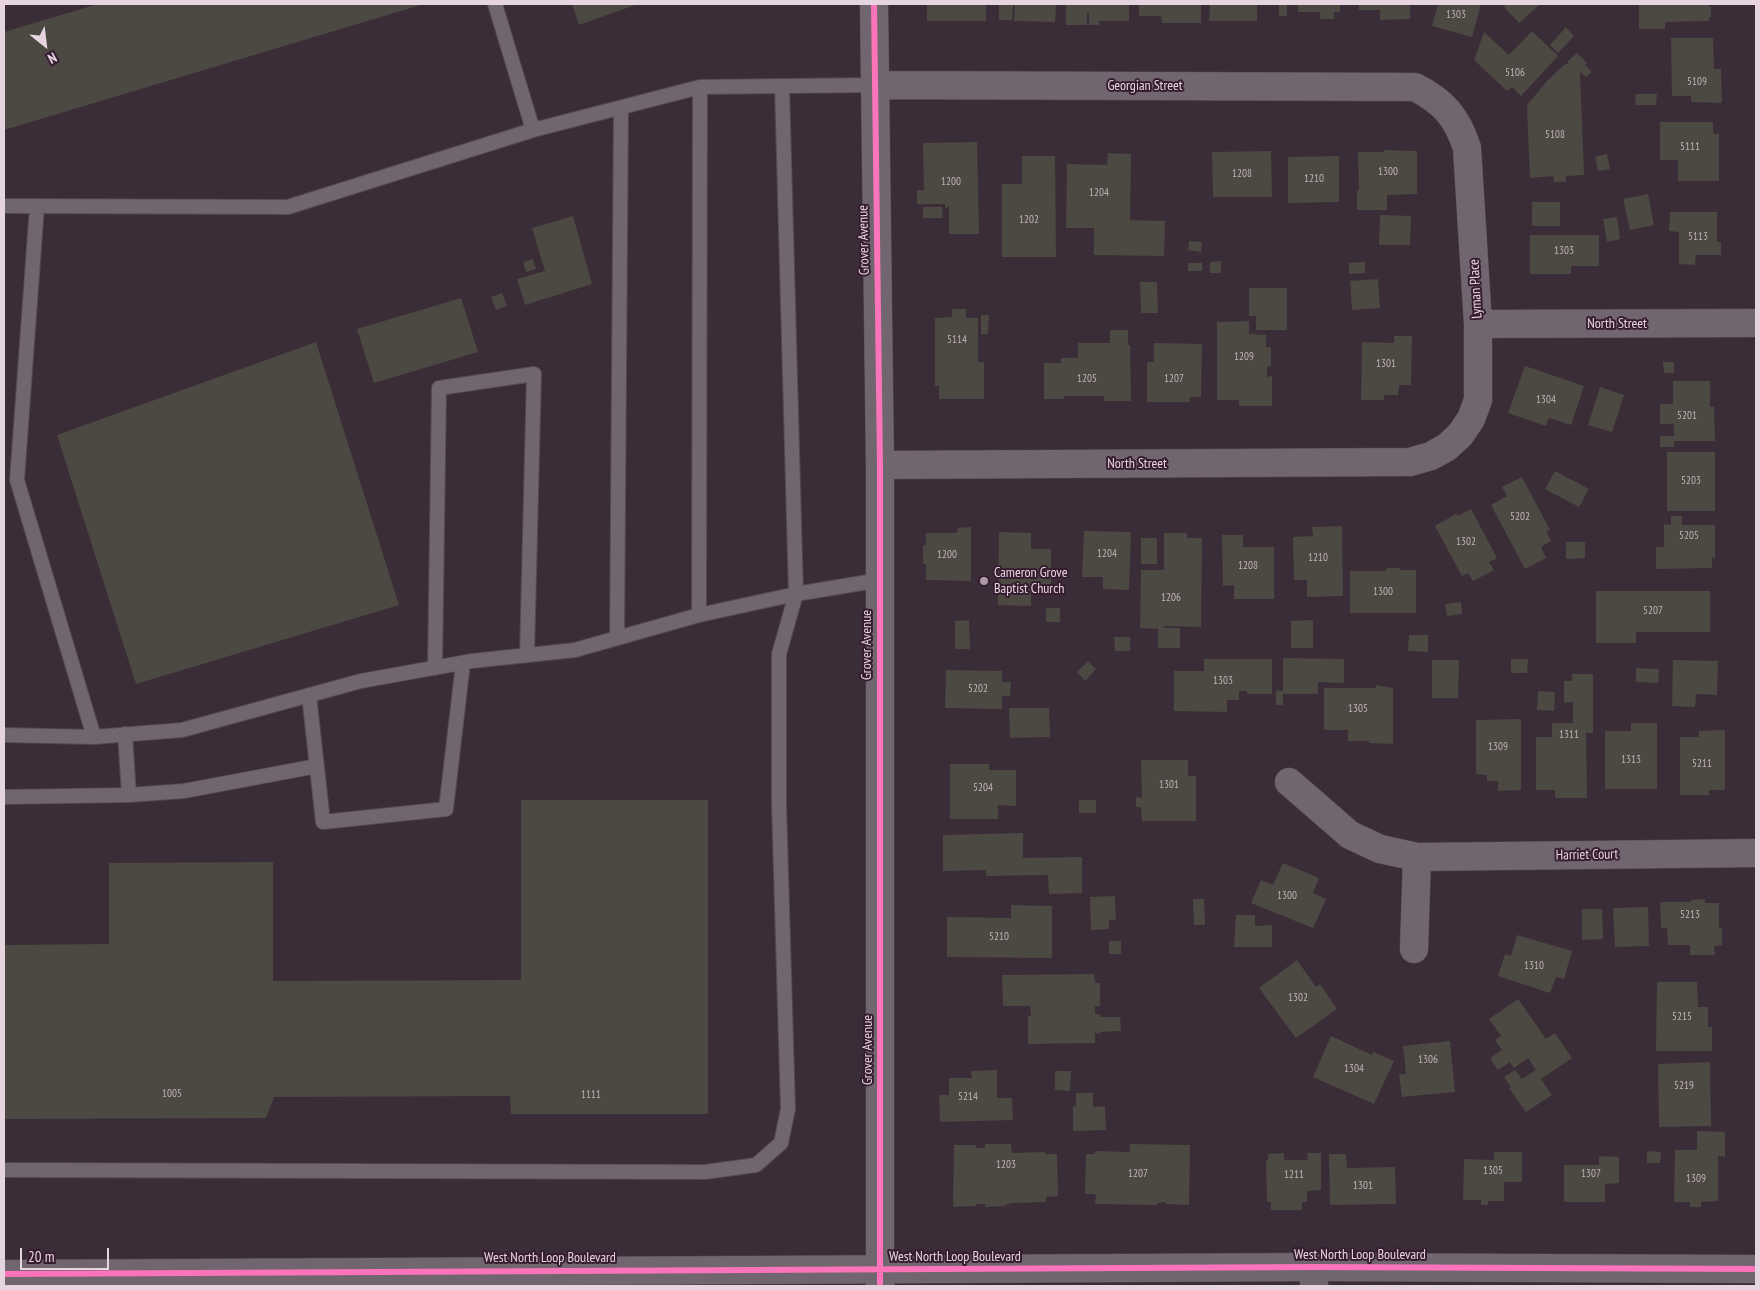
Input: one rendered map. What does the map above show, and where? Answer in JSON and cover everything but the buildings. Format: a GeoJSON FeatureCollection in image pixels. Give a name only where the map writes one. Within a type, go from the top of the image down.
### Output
{"type":"FeatureCollection","features":[{"type":"Feature","properties":{"kind":"street","name":"Grover Avenue"},"geometry":{"type":"LineString","coordinates":[[874,4],[880,465],[880,1278]]}},
{"type":"Feature","properties":{"kind":"street","name":"Georgian Street"},"geometry":{"type":"LineString","coordinates":[[874,85],[1415,87]]}},
{"type":"Feature","properties":{"kind":"street","name":"Lyman Place"},"geometry":{"type":"LineString","coordinates":[[1393,463],[1410,462],[1431,456],[1447,447],[1460,435],[1471,419],[1478,400],[1478,324],[1467,148],[1458,125],[1444,106],[1430,95],[1415,87]]}},
{"type":"Feature","properties":{"kind":"street","name":"North Street"},"geometry":{"type":"LineString","coordinates":[[1478,324],[1756,323]]}},
{"type":"Feature","properties":{"kind":"street","name":"North Street"},"geometry":{"type":"LineString","coordinates":[[880,465],[1393,463]]}},
{"type":"Feature","properties":{"kind":"street","name":"Harriet Court"},"geometry":{"type":"LineString","coordinates":[[1288,782],[1350,835],[1380,849],[1417,856],[1756,853]]}},
{"type":"Feature","properties":{"kind":"street"},"geometry":{"type":"LineString","coordinates":[[1414,949],[1417,856]]}},
{"type":"Feature","properties":{"kind":"street","name":"West North Loop Boulevard"},"geometry":{"type":"LineString","coordinates":[[4,1274],[417,1279],[1314,1277],[1756,1269]]}},
{"type":"Feature","properties":{"kind":"lane"},"geometry":{"type":"LineString","coordinates":[[495,4],[533,130]]}},
{"type":"Feature","properties":{"kind":"lane"},"geometry":{"type":"LineString","coordinates":[[4,206],[288,207],[533,130],[700,87],[874,85]]}},
{"type":"Feature","properties":{"kind":"lane"},"geometry":{"type":"LineString","coordinates":[[4,1170],[705,1172],[756,1165],[781,1143],[788,1109],[779,805],[779,654],[796,594],[782,86]]}},
{"type":"Feature","properties":{"kind":"lane"},"geometry":{"type":"LineString","coordinates":[[699,615],[700,87]]}},
{"type":"Feature","properties":{"kind":"lane"},"geometry":{"type":"LineString","coordinates":[[617,638],[621,108]]}},
{"type":"Feature","properties":{"kind":"lane"},"geometry":{"type":"LineString","coordinates":[[37,206],[17,480],[94,737]]}},
{"type":"Feature","properties":{"kind":"lane"},"geometry":{"type":"LineString","coordinates":[[435,668],[439,388],[534,374],[527,655]]}},
{"type":"Feature","properties":{"kind":"lane"},"geometry":{"type":"LineString","coordinates":[[4,735],[94,737],[182,730],[361,681],[463,663],[575,650],[699,615],[796,594],[880,580]]}},
{"type":"Feature","properties":{"kind":"lane"},"geometry":{"type":"LineString","coordinates":[[309,695],[324,822],[446,809],[463,663]]}},
{"type":"Feature","properties":{"kind":"lane"},"geometry":{"type":"LineString","coordinates":[[125,734],[129,795]]}},
{"type":"Feature","properties":{"kind":"lane"},"geometry":{"type":"LineString","coordinates":[[4,797],[129,795],[184,791],[317,766]]}},
{"type":"Feature","properties":{"kind":"cycle path"},"geometry":{"type":"LineString","coordinates":[[874,4],[880,465],[880,1286]]}},
{"type":"Feature","properties":{"kind":"cycle path"},"geometry":{"type":"LineString","coordinates":[[4,1274],[1314,1267],[1756,1269]]}},
{"type":"Feature","properties":{"kind":"place","name":"Cameron Grove Baptist Church"},"geometry":{"type":"Point","coordinates":[984,581]}}]}
